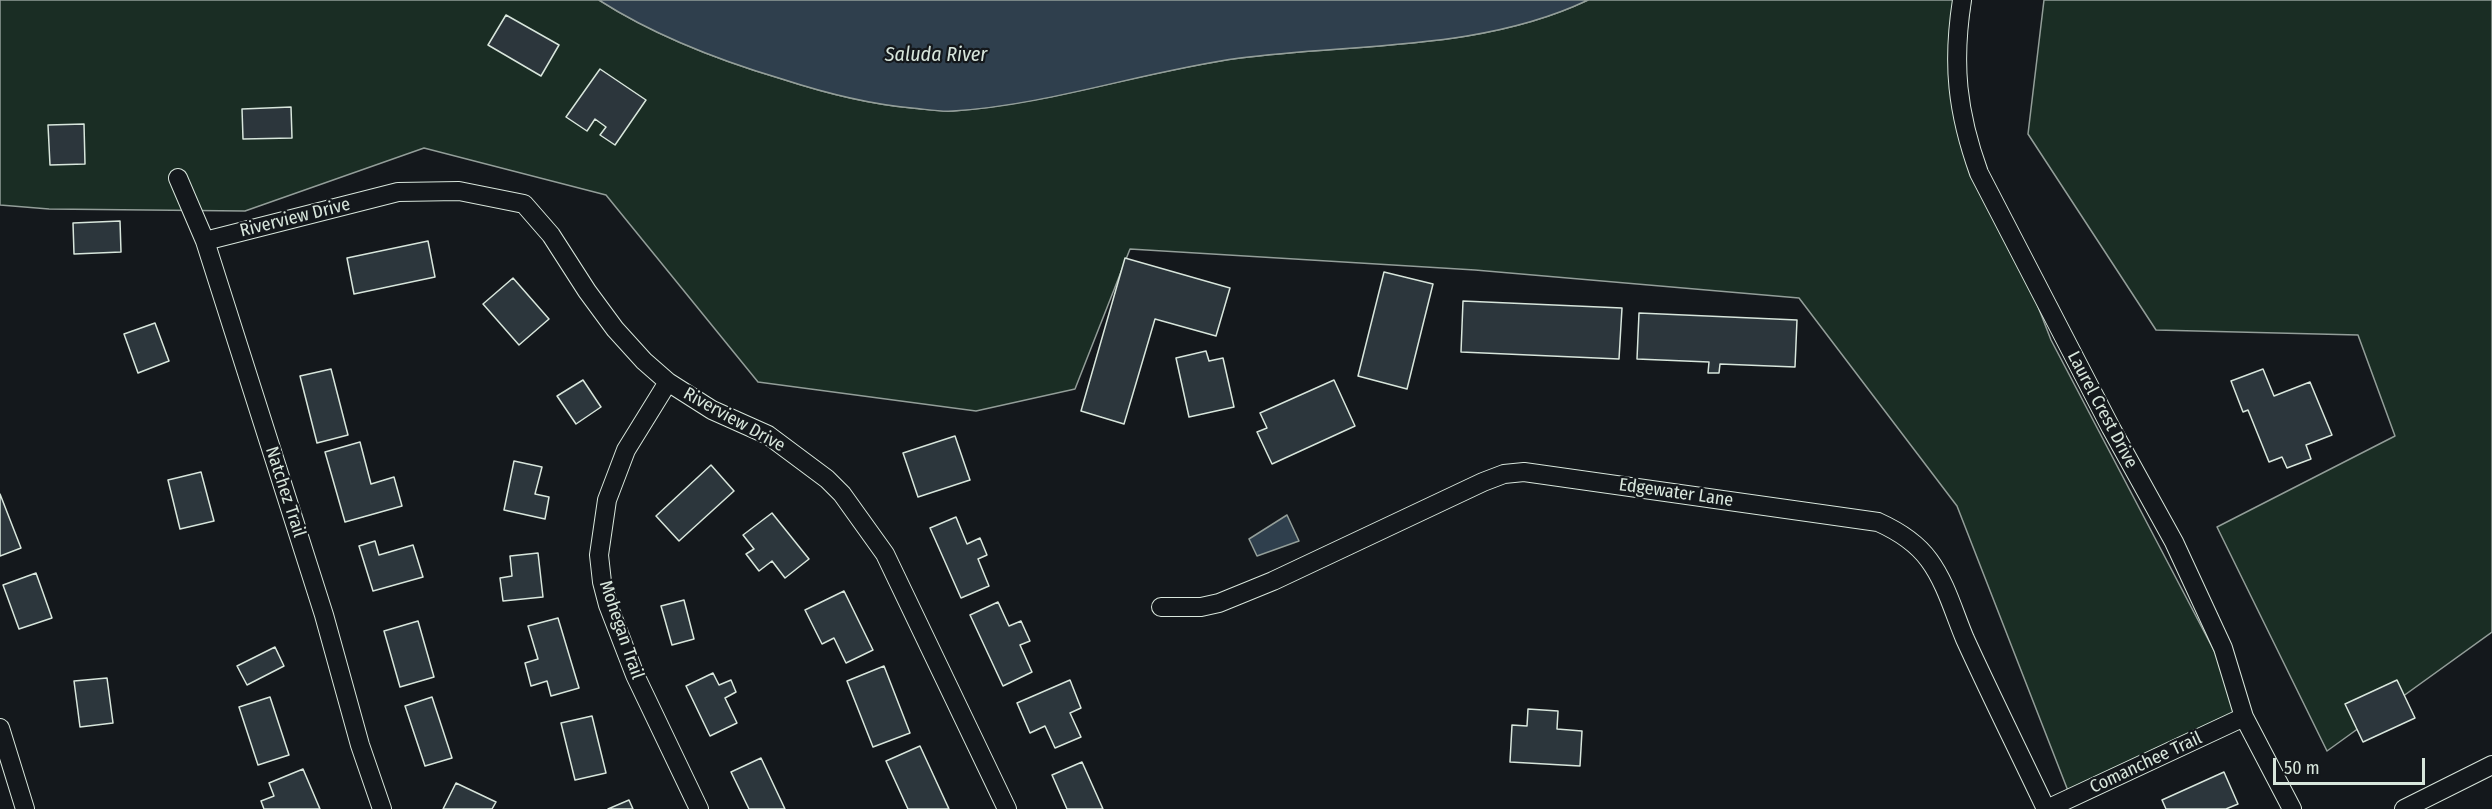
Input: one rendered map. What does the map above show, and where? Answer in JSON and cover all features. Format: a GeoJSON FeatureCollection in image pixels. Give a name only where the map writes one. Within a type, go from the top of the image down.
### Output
{"type":"FeatureCollection","features":[{"type":"Feature","properties":{"kind":"street","name":"Laurel Crest Drive"},"geometry":{"type":"LineString","coordinates":[[1962,0],[1957,36],[1958,96],[1965,135],[1978,173],[2111,428],[2175,542],[2223,648],[2244,717],[2292,809]]}},
{"type":"Feature","properties":{"kind":"street","name":"Natchez Trail"},"geometry":{"type":"LineString","coordinates":[[178,178],[205,241],[324,615],[360,745],[382,809]]}},
{"type":"Feature","properties":{"kind":"street","name":"Riverview Drive"},"geometry":{"type":"LineString","coordinates":[[205,241],[398,192],[459,191],[524,204],[551,235],[615,329],[644,361],[668,382],[712,410],[768,435],[827,479],[842,494],[885,554],[1007,809]]}},
{"type":"Feature","properties":{"kind":"street","name":"Mohegan Trail"},"geometry":{"type":"LineString","coordinates":[[668,382],[626,450],[607,500],[599,555],[602,582],[608,605],[631,665],[699,809]]}},
{"type":"Feature","properties":{"kind":"street","name":"Edgewater Lane"},"geometry":{"type":"LineString","coordinates":[[1161,607],[1202,607],[1219,603],[1273,581],[1504,474],[1524,472],[1878,522],[1897,530],[1913,542],[1939,576],[1965,639],[2047,809]]}},
{"type":"Feature","properties":{"kind":"street","name":"Comanchee Trail"},"geometry":{"type":"LineString","coordinates":[[2047,809],[2244,717]]}},
{"type":"Feature","properties":{"kind":"street"},"geometry":{"type":"LineString","coordinates":[[0,728],[25,809]]}},
{"type":"Feature","properties":{"kind":"street"},"geometry":{"type":"LineString","coordinates":[[2404,809],[2492,765]]}},
{"type":"Feature","properties":{"kind":"green space"},"geometry":{"type":"Polygon","coordinates":[[[0,0],[599,0],[665,36],[758,72],[862,101],[948,111],[1025,102],[1240,58],[1461,37],[1547,17],[1588,0],[1971,0],[1958,100],[2051,340],[2251,721],[2070,796],[1957,506],[1799,298],[1475,270],[1130,249],[1075,389],[976,411],[758,382],[606,195],[424,148],[245,211],[49,209],[0,205],[0,0]]]}},
{"type":"Feature","properties":{"kind":"green space"},"geometry":{"type":"Polygon","coordinates":[[[2044,0],[2492,0],[2492,632],[2327,751],[2217,527],[2395,436],[2358,335],[2156,330],[2028,134],[2044,0]]]}},
{"type":"Feature","properties":{"kind":"water","name":"Saluda River"},"geometry":{"type":"Polygon","coordinates":[[[599,0],[1588,0],[1547,17],[1461,37],[1240,58],[1025,102],[989,108],[937,111],[862,101],[758,72],[665,36],[599,0]]]}},
{"type":"Feature","properties":{"kind":"water"},"geometry":{"type":"Polygon","coordinates":[[[1287,515],[1299,541],[1257,556],[1249,539],[1287,515]]]}},
{"type":"Feature","properties":{"kind":"building"},"geometry":{"type":"Polygon","coordinates":[[[506,15],[559,45],[541,76],[488,45],[506,15]]]}},
{"type":"Feature","properties":{"kind":"building"},"geometry":{"type":"Polygon","coordinates":[[[600,69],[646,100],[615,145],[600,135],[606,127],[595,119],[587,131],[566,117],[600,69]]]}},
{"type":"Feature","properties":{"kind":"building"},"geometry":{"type":"Polygon","coordinates":[[[291,107],[292,138],[243,139],[242,109],[291,107]]]}},
{"type":"Feature","properties":{"kind":"building"},"geometry":{"type":"Polygon","coordinates":[[[84,124],[85,164],[50,165],[48,125],[84,124]]]}},
{"type":"Feature","properties":{"kind":"building"},"geometry":{"type":"Polygon","coordinates":[[[120,221],[121,252],[74,254],[73,223],[120,221]]]}},
{"type":"Feature","properties":{"kind":"building"},"geometry":{"type":"Polygon","coordinates":[[[428,241],[435,277],[354,294],[347,258],[428,241]]]}},
{"type":"Feature","properties":{"kind":"building"},"geometry":{"type":"Polygon","coordinates":[[[1125,258],[1230,288],[1216,336],[1155,319],[1124,424],[1081,411],[1125,258]]]}},
{"type":"Feature","properties":{"kind":"building"},"geometry":{"type":"Polygon","coordinates":[[[1384,272],[1433,284],[1407,389],[1358,376],[1384,272]]]}},
{"type":"Feature","properties":{"kind":"building"},"geometry":{"type":"Polygon","coordinates":[[[513,278],[549,319],[519,345],[483,304],[513,278]]]}},
{"type":"Feature","properties":{"kind":"building"},"geometry":{"type":"Polygon","coordinates":[[[1463,301],[1622,308],[1619,359],[1461,352],[1463,301]]]}},
{"type":"Feature","properties":{"kind":"building"},"geometry":{"type":"Polygon","coordinates":[[[1639,313],[1797,320],[1795,367],[1720,364],[1719,373],[1708,373],[1709,362],[1637,359],[1639,313]]]}},
{"type":"Feature","properties":{"kind":"building"},"geometry":{"type":"Polygon","coordinates":[[[155,323],[169,361],[138,373],[124,334],[155,323]]]}},
{"type":"Feature","properties":{"kind":"building"},"geometry":{"type":"Polygon","coordinates":[[[1206,351],[1209,361],[1223,358],[1234,407],[1189,417],[1176,358],[1206,351]]]}},
{"type":"Feature","properties":{"kind":"building"},"geometry":{"type":"Polygon","coordinates":[[[331,369],[348,435],[317,443],[300,376],[331,369]]]}},
{"type":"Feature","properties":{"kind":"building"},"geometry":{"type":"Polygon","coordinates":[[[2263,369],[2274,396],[2310,382],[2332,435],[2306,445],[2311,459],[2287,468],[2282,457],[2269,462],[2248,410],[2243,412],[2231,381],[2263,369]]]}},
{"type":"Feature","properties":{"kind":"building"},"geometry":{"type":"Polygon","coordinates":[[[583,380],[601,407],[576,424],[557,396],[583,380]]]}},
{"type":"Feature","properties":{"kind":"building"},"geometry":{"type":"Polygon","coordinates":[[[1334,380],[1355,426],[1272,464],[1257,432],[1267,428],[1260,413],[1334,380]]]}},
{"type":"Feature","properties":{"kind":"building"},"geometry":{"type":"Polygon","coordinates":[[[955,436],[970,480],[918,497],[903,453],[955,436]]]}},
{"type":"Feature","properties":{"kind":"building"},"geometry":{"type":"Polygon","coordinates":[[[360,442],[371,484],[394,477],[402,506],[345,522],[325,452],[360,442]]]}},
{"type":"Feature","properties":{"kind":"building"},"geometry":{"type":"Polygon","coordinates":[[[514,461],[542,467],[535,494],[549,497],[545,519],[504,510],[514,461]]]}},
{"type":"Feature","properties":{"kind":"building"},"geometry":{"type":"Polygon","coordinates":[[[711,465],[734,491],[679,541],[656,516],[711,465]]]}},
{"type":"Feature","properties":{"kind":"building"},"geometry":{"type":"Polygon","coordinates":[[[201,472],[214,521],[180,529],[168,480],[201,472]]]}},
{"type":"Feature","properties":{"kind":"building"},"geometry":{"type":"Polygon","coordinates":[[[0,494],[21,548],[0,556],[0,494]]]}},
{"type":"Feature","properties":{"kind":"building"},"geometry":{"type":"Polygon","coordinates":[[[772,513],[809,559],[785,578],[772,561],[759,571],[746,554],[754,549],[743,535],[772,513]]]}},
{"type":"Feature","properties":{"kind":"building"},"geometry":{"type":"Polygon","coordinates":[[[956,517],[967,544],[980,538],[987,555],[978,559],[989,586],[961,598],[930,528],[956,517]]]}},
{"type":"Feature","properties":{"kind":"building"},"geometry":{"type":"Polygon","coordinates":[[[375,541],[379,555],[413,545],[423,577],[373,591],[359,546],[375,541]]]}},
{"type":"Feature","properties":{"kind":"building"},"geometry":{"type":"Polygon","coordinates":[[[538,553],[543,597],[503,601],[500,578],[512,576],[510,556],[538,553]]]}},
{"type":"Feature","properties":{"kind":"building"},"geometry":{"type":"Polygon","coordinates":[[[36,573],[52,618],[19,629],[3,585],[36,573]]]}},
{"type":"Feature","properties":{"kind":"building"},"geometry":{"type":"Polygon","coordinates":[[[844,591],[873,650],[846,663],[834,638],[822,644],[805,610],[844,591]]]}},
{"type":"Feature","properties":{"kind":"building"},"geometry":{"type":"Polygon","coordinates":[[[684,600],[694,639],[672,645],[661,606],[684,600]]]}},
{"type":"Feature","properties":{"kind":"building"},"geometry":{"type":"Polygon","coordinates":[[[998,602],[1009,626],[1021,621],[1030,641],[1020,645],[1032,672],[1003,686],[970,615],[998,602]]]}},
{"type":"Feature","properties":{"kind":"building"},"geometry":{"type":"Polygon","coordinates":[[[558,618],[579,688],[551,696],[547,681],[531,686],[525,663],[538,659],[528,626],[558,618]]]}},
{"type":"Feature","properties":{"kind":"building"},"geometry":{"type":"Polygon","coordinates":[[[418,621],[434,677],[400,687],[384,631],[418,621]]]}},
{"type":"Feature","properties":{"kind":"building"},"geometry":{"type":"Polygon","coordinates":[[[275,647],[284,666],[247,685],[237,666],[275,647]]]}},
{"type":"Feature","properties":{"kind":"building"},"geometry":{"type":"Polygon","coordinates":[[[884,666],[910,733],[873,747],[847,681],[884,666]]]}},
{"type":"Feature","properties":{"kind":"building"},"geometry":{"type":"Polygon","coordinates":[[[713,673],[719,685],[731,680],[736,692],[725,698],[737,723],[710,736],[686,686],[713,673]]]}},
{"type":"Feature","properties":{"kind":"building"},"geometry":{"type":"Polygon","coordinates":[[[107,678],[113,723],[80,727],[74,681],[107,678]]]}},
{"type":"Feature","properties":{"kind":"building"},"geometry":{"type":"Polygon","coordinates":[[[1070,680],[1081,708],[1070,713],[1081,737],[1055,748],[1045,726],[1030,733],[1017,703],[1070,680]]]}},
{"type":"Feature","properties":{"kind":"building"},"geometry":{"type":"Polygon","coordinates":[[[2397,680],[2415,718],[2363,742],[2345,704],[2397,680]]]}},
{"type":"Feature","properties":{"kind":"building"},"geometry":{"type":"Polygon","coordinates":[[[270,697],[289,755],[258,765],[239,707],[270,697]]]}},
{"type":"Feature","properties":{"kind":"building"},"geometry":{"type":"Polygon","coordinates":[[[432,697],[452,758],[425,766],[405,706],[432,697]]]}},
{"type":"Feature","properties":{"kind":"building"},"geometry":{"type":"Polygon","coordinates":[[[1528,709],[1558,711],[1557,729],[1582,731],[1580,766],[1510,762],[1512,725],[1527,726],[1528,709]]]}},
{"type":"Feature","properties":{"kind":"building"},"geometry":{"type":"Polygon","coordinates":[[[592,716],[606,773],[575,780],[561,723],[592,716]]]}},
{"type":"Feature","properties":{"kind":"building"},"geometry":{"type":"Polygon","coordinates":[[[920,746],[949,809],[908,809],[886,761],[920,746]]]}},
{"type":"Feature","properties":{"kind":"building"},"geometry":{"type":"Polygon","coordinates":[[[761,758],[785,809],[749,809],[731,772],[761,758]]]}},
{"type":"Feature","properties":{"kind":"building"},"geometry":{"type":"Polygon","coordinates":[[[1082,762],[1103,809],[1067,809],[1052,775],[1082,762]]]}},
{"type":"Feature","properties":{"kind":"building"},"geometry":{"type":"Polygon","coordinates":[[[303,769],[320,809],[264,809],[261,801],[274,796],[269,783],[303,769]]]}},
{"type":"Feature","properties":{"kind":"building"},"geometry":{"type":"Polygon","coordinates":[[[2224,772],[2238,804],[2226,809],[2166,809],[2162,800],[2224,772]]]}},
{"type":"Feature","properties":{"kind":"building"},"geometry":{"type":"Polygon","coordinates":[[[456,783],[496,802],[492,809],[443,809],[456,783]]]}},
{"type":"Feature","properties":{"kind":"building"},"geometry":{"type":"Polygon","coordinates":[[[629,800],[633,809],[608,809],[629,800]]]}}]}
